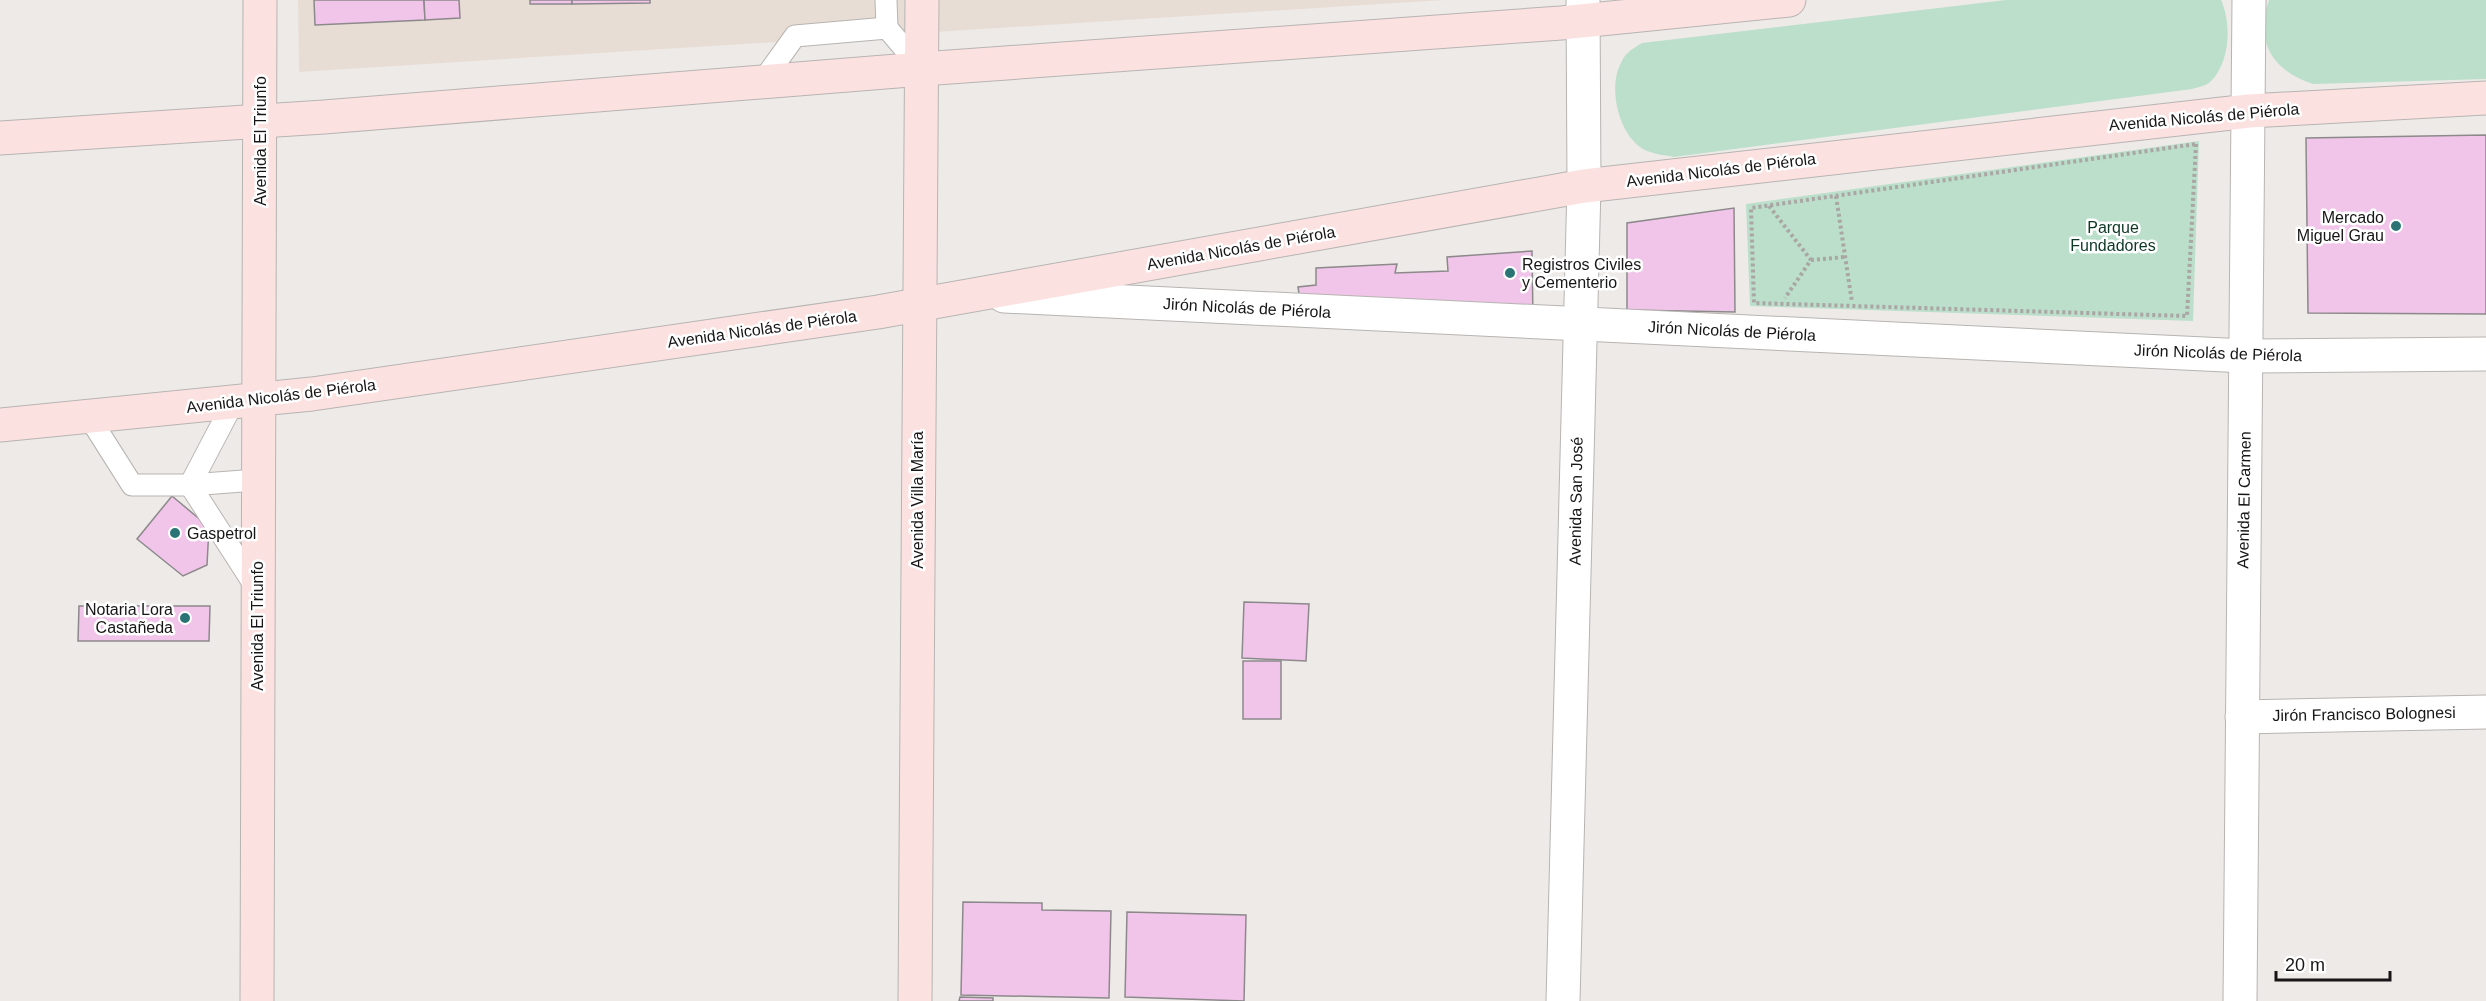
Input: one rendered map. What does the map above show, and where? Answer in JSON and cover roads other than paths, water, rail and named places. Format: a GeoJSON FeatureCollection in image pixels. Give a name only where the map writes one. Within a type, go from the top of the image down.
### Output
{"type":"FeatureCollection","features":[{"type":"Feature","properties":{"kind":"main road","name":"Avenida El Triunfo"},"geometry":{"type":"LineString","coordinates":[[257,1001],[257,480],[245,402],[260,121],[260,0]]}},
{"type":"Feature","properties":{"kind":"main road","name":"Avenida Villa María"},"geometry":{"type":"LineString","coordinates":[[915,1001],[918,305],[922,0]]}},
{"type":"Feature","properties":{"kind":"main road"},"geometry":{"type":"LineString","coordinates":[[0,138],[260,121],[762,82],[1583,10],[1789,0]]}},
{"type":"Feature","properties":{"kind":"main road","name":"Avenida Nicolás de Piérola"},"geometry":{"type":"LineString","coordinates":[[0,425],[245,402],[918,305],[1584,186],[2249,111],[2486,98]]}},
{"type":"Feature","properties":{"kind":"street","name":"Avenida El Carmen"},"geometry":{"type":"LineString","coordinates":[[2240,1001],[2249,0]]}},
{"type":"Feature","properties":{"kind":"street","name":"Avenida San José"},"geometry":{"type":"LineString","coordinates":[[1563,1001],[1584,186],[1583,10]]}},
{"type":"Feature","properties":{"kind":"street","name":"Jirón Nicolás de Piérola"},"geometry":{"type":"LineString","coordinates":[[979,295],[2246,356],[2486,354]]}},
{"type":"Feature","properties":{"kind":"street","name":"Jirón Francisco Bolognesi"},"geometry":{"type":"LineString","coordinates":[[2242,717],[2486,712]]}},
{"type":"Feature","properties":{"kind":"lane"},"geometry":{"type":"LineString","coordinates":[[886,0],[887,28],[922,69]]}},
{"type":"Feature","properties":{"kind":"lane"},"geometry":{"type":"LineString","coordinates":[[762,82],[795,36],[887,28]]}},
{"type":"Feature","properties":{"kind":"lane"},"geometry":{"type":"LineString","coordinates":[[190,485],[245,402]]}},
{"type":"Feature","properties":{"kind":"lane"},"geometry":{"type":"LineString","coordinates":[[89,417],[132,485],[190,485],[257,480]]}},
{"type":"Feature","properties":{"kind":"lane"},"geometry":{"type":"LineString","coordinates":[[190,485],[257,590]]}},
{"type":"Feature","properties":{"kind":"place","name":"Mercado Miguel Grau"},"geometry":{"type":"Point","coordinates":[2396,226]}},
{"type":"Feature","properties":{"kind":"place","name":"Registros Civiles y Cementerio"},"geometry":{"type":"Point","coordinates":[1510,273]}},
{"type":"Feature","properties":{"kind":"place","name":"Gaspetrol"},"geometry":{"type":"Point","coordinates":[175,533]}},
{"type":"Feature","properties":{"kind":"place","name":"Notaria Lora Castañeda"},"geometry":{"type":"Point","coordinates":[185,618]}},
{"type":"Feature","properties":{"kind":"park label","name":"Parque Fundadores"},"geometry":{"type":"Point","coordinates":[2113,236]}}]}
